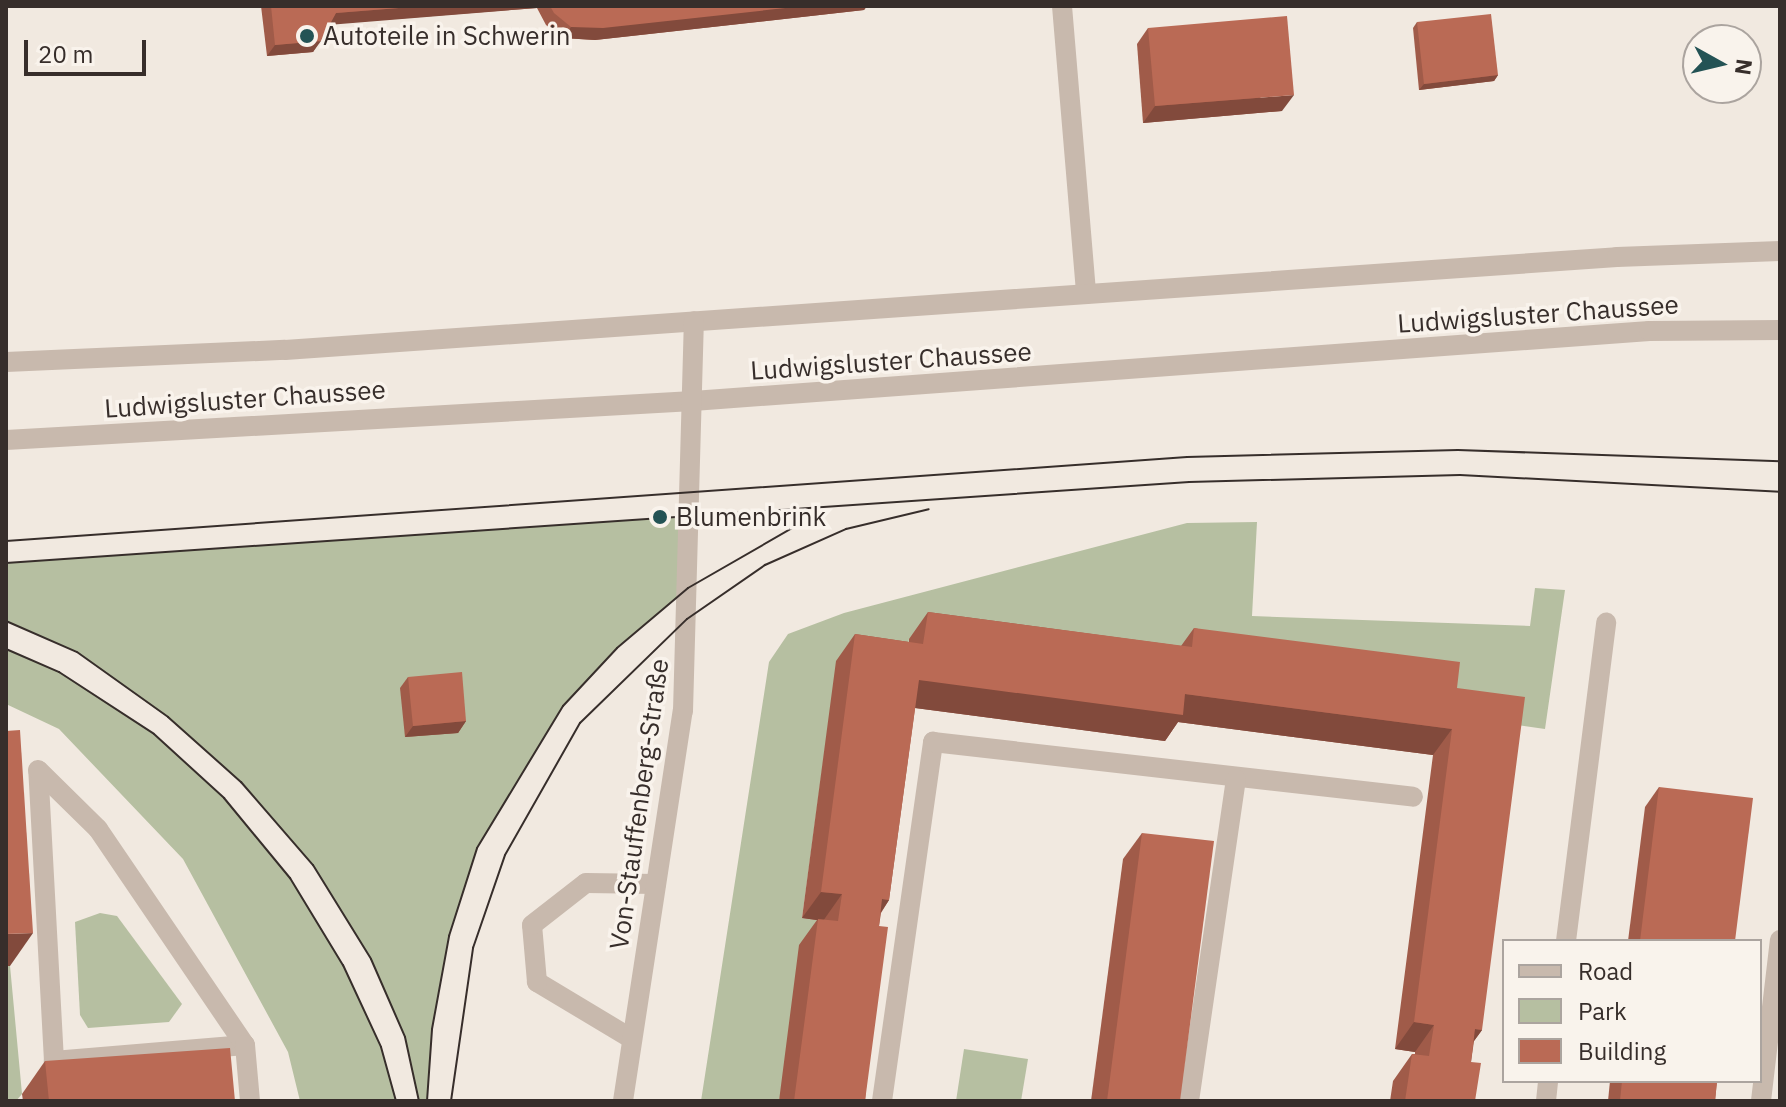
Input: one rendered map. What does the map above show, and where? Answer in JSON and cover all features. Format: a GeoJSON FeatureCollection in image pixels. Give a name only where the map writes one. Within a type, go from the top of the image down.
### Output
{"type":"FeatureCollection","features":[{"type":"Feature","properties":{"kind":"street"},"geometry":{"type":"LineString","coordinates":[[1062,6],[1086,294]]}},
{"type":"Feature","properties":{"kind":"street","name":"Ludwigsluster Chaussee"},"geometry":{"type":"LineString","coordinates":[[6,362],[285,350],[1617,257],[1780,251]]}},
{"type":"Feature","properties":{"kind":"street","name":"Von-Stauffenberg-Straße"},"geometry":{"type":"LineString","coordinates":[[623,1101],[683,711],[694,321]]}},
{"type":"Feature","properties":{"kind":"street","name":"Ludwigsluster Chaussee"},"geometry":{"type":"LineString","coordinates":[[6,440],[693,401],[1649,331],[1780,330]]}},
{"type":"Feature","properties":{"kind":"street"},"geometry":{"type":"LineString","coordinates":[[1566,939],[1606,623]]}},
{"type":"Feature","properties":{"kind":"street"},"geometry":{"type":"LineString","coordinates":[[882,1101],[933,742],[1413,797]]}},
{"type":"Feature","properties":{"kind":"street"},"geometry":{"type":"LineString","coordinates":[[245,1045],[54,1061],[38,770],[107,842],[245,1045],[250,1101]]}},
{"type":"Feature","properties":{"kind":"street"},"geometry":{"type":"LineString","coordinates":[[1189,1101],[1236,779]]}},
{"type":"Feature","properties":{"kind":"street"},"geometry":{"type":"LineString","coordinates":[[632,1039],[537,982],[532,925],[586,883],[656,884]]}},
{"type":"Feature","properties":{"kind":"street"},"geometry":{"type":"LineString","coordinates":[[1761,1101],[1780,940]]}},
{"type":"Feature","properties":{"kind":"green space"},"geometry":{"type":"Polygon","coordinates":[[[690,516],[688,588],[617,648],[563,706],[477,848],[449,936],[432,1029],[427,1101],[419,1101],[405,1037],[371,959],[313,865],[241,782],[167,717],[77,652],[6,621],[6,563],[690,516]]]}},
{"type":"Feature","properties":{"kind":"green space"},"geometry":{"type":"Polygon","coordinates":[[[1257,522],[1252,616],[1530,626],[1535,588],[1565,590],[1545,729],[909,639],[905,671],[837,661],[802,918],[823,921],[779,1101],[701,1101],[769,662],[788,634],[844,613],[1187,523],[1257,522]]]}},
{"type":"Feature","properties":{"kind":"green space"},"geometry":{"type":"Polygon","coordinates":[[[6,649],[59,672],[154,734],[224,798],[290,878],[343,965],[381,1047],[396,1101],[300,1101],[288,1052],[183,859],[59,729],[6,704],[6,649]]]}},
{"type":"Feature","properties":{"kind":"green space"},"geometry":{"type":"Polygon","coordinates":[[[100,913],[117,916],[182,1004],[169,1022],[88,1028],[80,1015],[75,922],[100,913]]]}},
{"type":"Feature","properties":{"kind":"green space"},"geometry":{"type":"Polygon","coordinates":[[[6,966],[10,966],[22,1094],[16,1101],[6,1101],[6,966]]]}},
{"type":"Feature","properties":{"kind":"green space"},"geometry":{"type":"Polygon","coordinates":[[[964,1049],[1028,1059],[1021,1101],[956,1101],[964,1049]]]}},
{"type":"Feature","properties":{"kind":"building"},"geometry":{"type":"Polygon","coordinates":[[[271,6],[424,6],[336,13],[321,41],[275,45],[271,6]]]}},
{"type":"Feature","properties":{"kind":"building"},"geometry":{"type":"Polygon","coordinates":[[[550,6],[804,6],[603,28],[571,27],[550,6]]]}},
{"type":"Feature","properties":{"kind":"building"},"geometry":{"type":"Polygon","coordinates":[[[1491,14],[1498,75],[1424,84],[1417,22],[1491,14]]]}},
{"type":"Feature","properties":{"kind":"building"},"geometry":{"type":"Polygon","coordinates":[[[1287,16],[1294,95],[1155,106],[1148,28],[1287,16]]]}},
{"type":"Feature","properties":{"kind":"building"},"geometry":{"type":"Polygon","coordinates":[[[928,612],[1192,647],[1194,628],[1460,662],[1457,688],[1525,697],[1482,1030],[1475,1029],[1471,1062],[1481,1063],[1475,1101],[1405,1101],[1412,1054],[1429,1056],[1434,1025],[1414,1022],[1452,729],[1185,694],[1183,715],[919,680],[889,900],[882,899],[879,926],[888,927],[865,1101],[794,1101],[818,919],[838,921],[842,894],[821,892],[855,634],[923,644],[928,612]]]}},
{"type":"Feature","properties":{"kind":"building"},"geometry":{"type":"Polygon","coordinates":[[[462,672],[466,721],[413,726],[408,677],[462,672]]]}},
{"type":"Feature","properties":{"kind":"building"},"geometry":{"type":"Polygon","coordinates":[[[20,730],[33,933],[6,934],[6,731],[20,730]]]}},
{"type":"Feature","properties":{"kind":"building"},"geometry":{"type":"Polygon","coordinates":[[[1659,787],[1753,798],[1735,939],[1640,939],[1659,787]]]}},
{"type":"Feature","properties":{"kind":"building"},"geometry":{"type":"Polygon","coordinates":[[[1142,833],[1214,841],[1180,1101],[1107,1101],[1142,833]]]}},
{"type":"Feature","properties":{"kind":"building"},"geometry":{"type":"Polygon","coordinates":[[[230,1048],[235,1101],[49,1101],[45,1061],[230,1048]]]}},
{"type":"Feature","properties":{"kind":"building"},"geometry":{"type":"Polygon","coordinates":[[[1622,1083],[1717,1083],[1715,1101],[1620,1101],[1622,1083]]]}},
{"type":"Feature","properties":{"kind":"tram line"},"geometry":{"type":"LineString","coordinates":[[6,541],[1187,457],[1458,450],[1780,461]]}},
{"type":"Feature","properties":{"kind":"tram line"},"geometry":{"type":"LineString","coordinates":[[6,563],[1189,482],[1460,475],[1780,492]]}},
{"type":"Feature","properties":{"kind":"tram line"},"geometry":{"type":"LineString","coordinates":[[451,1101],[473,948],[505,855],[580,723],[687,619],[765,565],[846,529],[929,509]]}},
{"type":"Feature","properties":{"kind":"tram line"},"geometry":{"type":"LineString","coordinates":[[427,1101],[432,1029],[449,936],[477,848],[563,706],[617,648],[688,588],[822,511]]}},
{"type":"Feature","properties":{"kind":"tram line"},"geometry":{"type":"LineString","coordinates":[[6,621],[77,652],[168,717],[241,782],[313,865],[371,959],[405,1037],[419,1101]]}},
{"type":"Feature","properties":{"kind":"tram line"},"geometry":{"type":"LineString","coordinates":[[6,649],[59,672],[154,734],[224,798],[290,878],[343,965],[381,1047],[396,1101]]}},
{"type":"Feature","properties":{"kind":"place","name":"Autoteile in Schwerin"},"geometry":{"type":"Point","coordinates":[307,36]}},
{"type":"Feature","properties":{"kind":"place","name":"Blumenbrink"},"geometry":{"type":"Point","coordinates":[660,517]}}]}
